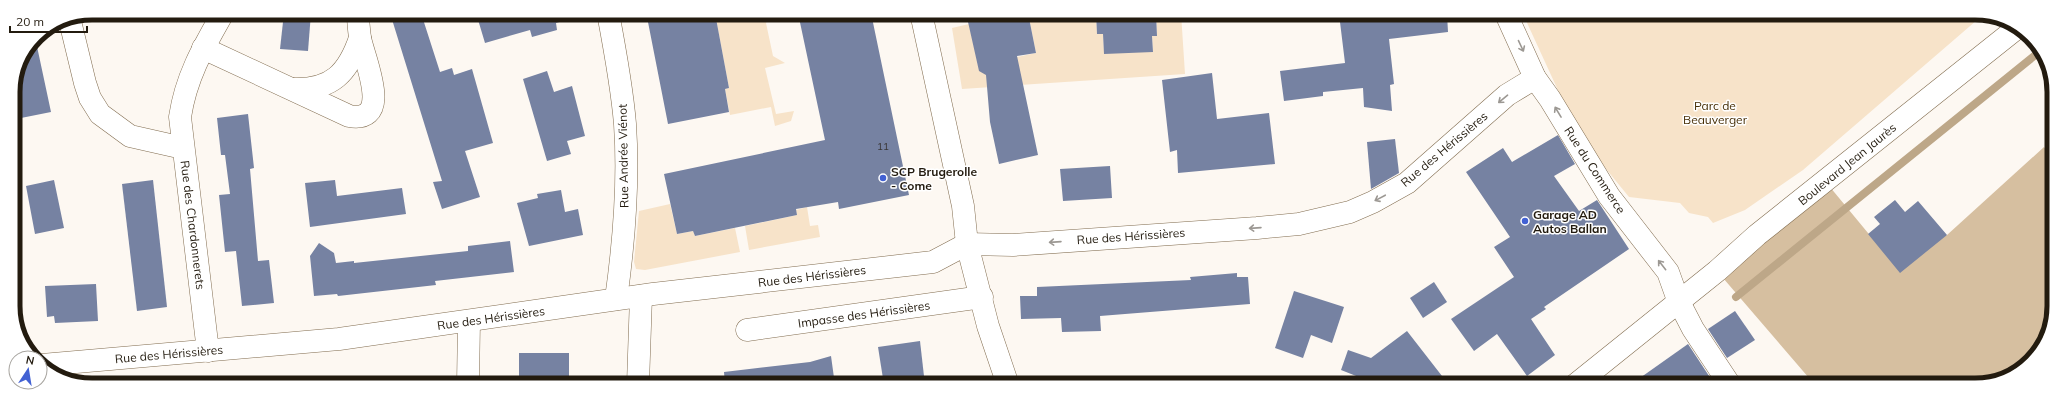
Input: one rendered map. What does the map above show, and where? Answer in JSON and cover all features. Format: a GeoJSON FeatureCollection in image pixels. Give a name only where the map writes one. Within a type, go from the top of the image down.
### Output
{"type":"FeatureCollection","features":[{"type":"Feature","properties":{"kind":"street"},"geometry":{"type":"LineString","coordinates":[[183,148],[180,117],[183,94],[203,48],[219,20]]}},
{"type":"Feature","properties":{"kind":"street"},"geometry":{"type":"LineString","coordinates":[[203,48],[349,116],[360,118],[366,115],[372,107],[374,98],[373,85],[360,38],[359,20]]}},
{"type":"Feature","properties":{"kind":"street","name":"Rue Andrée Viénot"},"geometry":{"type":"LineString","coordinates":[[609,20],[619,73],[625,124],[626,187],[616,300]]}},
{"type":"Feature","properties":{"kind":"street"},"geometry":{"type":"LineString","coordinates":[[923,20],[964,206],[967,244],[982,297],[988,326],[1006,378]]}},
{"type":"Feature","properties":{"kind":"street","name":"Rue du Commerce"},"geometry":{"type":"LineString","coordinates":[[1509,20],[1535,78],[1550,99],[1609,196],[1668,272],[1678,300],[1693,329],[1725,378]]}},
{"type":"Feature","properties":{"kind":"street","name":"Rue des Chardonnerets"},"geometry":{"type":"LineString","coordinates":[[71,23],[85,84],[90,98],[100,114],[130,136],[183,148],[208,351]]}},
{"type":"Feature","properties":{"kind":"street","name":"Boulevard Jean Jaurès"},"geometry":{"type":"LineString","coordinates":[[1583,378],[1678,300],[1717,271],[1757,235],[2013,31]]}},
{"type":"Feature","properties":{"kind":"street"},"geometry":{"type":"LineString","coordinates":[[292,89],[320,87],[332,81],[346,68],[354,55],[360,38]]}},
{"type":"Feature","properties":{"kind":"street","name":"Rue des Hérissières"},"geometry":{"type":"LineString","coordinates":[[50,364],[339,339],[641,296],[933,262],[967,244],[1013,245],[1298,224],[1350,212],[1373,202],[1407,182],[1508,95],[1535,78]]}},
{"type":"Feature","properties":{"kind":"street"},"geometry":{"type":"LineString","coordinates":[[638,378],[641,296]]}},
{"type":"Feature","properties":{"kind":"street","name":"Impasse des Hérissières"},"geometry":{"type":"LineString","coordinates":[[747,330],[982,297]]}},
{"type":"Feature","properties":{"kind":"street"},"geometry":{"type":"LineString","coordinates":[[468,378],[469,321]]}},
{"type":"Feature","properties":{"kind":"green space"},"geometry":{"type":"Polygon","coordinates":[[[716,20],[768,20],[766,23],[773,56],[785,63],[765,68],[776,114],[794,111],[791,121],[775,126],[771,107],[730,115],[725,89],[729,88],[716,20]]]}},
{"type":"Feature","properties":{"kind":"green space"},"geometry":{"type":"Polygon","coordinates":[[[1029,20],[1096,20],[1097,34],[1103,34],[1104,51],[1153,52],[1152,36],[1157,36],[1156,20],[1181,20],[1185,74],[962,89],[952,28],[969,24],[978,65],[1036,53],[1029,20]]]}},
{"type":"Feature","properties":{"kind":"green space","name":"Parc de Beauverger"},"geometry":{"type":"Polygon","coordinates":[[[1526,20],[1977,20],[1803,170],[1745,210],[1713,223],[1708,217],[1689,213],[1680,203],[1629,197],[1579,136],[1526,20]]]}},
{"type":"Feature","properties":{"kind":"green space"},"geometry":{"type":"Polygon","coordinates":[[[670,204],[677,234],[693,231],[695,236],[735,228],[740,252],[645,270],[636,269],[634,262],[639,211],[670,204]]]}},
{"type":"Feature","properties":{"kind":"green space"},"geometry":{"type":"Polygon","coordinates":[[[807,207],[810,226],[818,225],[820,237],[749,250],[745,226],[797,215],[796,210],[807,207]]]}},
{"type":"Feature","properties":{"kind":"shaded area"},"geometry":{"type":"Polygon","coordinates":[[[2044,147],[2047,151],[2047,306],[2045,325],[2040,338],[2029,354],[2007,371],[1989,377],[1980,378],[1875,378],[1874,376],[1871,378],[1809,378],[1717,271],[1825,181],[1892,262],[1947,235],[2044,147]]]}},
{"type":"Feature","properties":{"kind":"building"},"geometry":{"type":"Polygon","coordinates":[[[283,20],[310,20],[308,51],[280,49],[283,20]]]}},
{"type":"Feature","properties":{"kind":"building"},"geometry":{"type":"Polygon","coordinates":[[[392,20],[423,20],[440,72],[452,68],[454,75],[472,69],[493,143],[465,151],[480,197],[442,209],[433,182],[442,181],[392,20]]]}},
{"type":"Feature","properties":{"kind":"building"},"geometry":{"type":"Polygon","coordinates":[[[478,20],[566,20],[556,23],[557,30],[532,37],[530,30],[485,43],[478,20]]]}},
{"type":"Feature","properties":{"kind":"building"},"geometry":{"type":"Polygon","coordinates":[[[648,20],[716,20],[729,88],[725,89],[729,112],[668,124],[648,20]]]}},
{"type":"Feature","properties":{"kind":"building"},"geometry":{"type":"Polygon","coordinates":[[[799,20],[872,20],[909,195],[839,209],[838,202],[796,209],[797,215],[695,236],[693,231],[677,234],[664,174],[825,140],[799,20]]]}},
{"type":"Feature","properties":{"kind":"building"},"geometry":{"type":"Polygon","coordinates":[[[968,20],[1029,20],[1036,53],[1017,56],[1038,155],[999,164],[990,122],[986,75],[979,71],[968,20]]]}},
{"type":"Feature","properties":{"kind":"building"},"geometry":{"type":"Polygon","coordinates":[[[1096,20],[1156,20],[1157,36],[1152,36],[1153,52],[1104,54],[1103,34],[1097,34],[1096,20]]]}},
{"type":"Feature","properties":{"kind":"building"},"geometry":{"type":"Polygon","coordinates":[[[1447,20],[1448,32],[1389,39],[1394,84],[1390,85],[1392,111],[1364,107],[1363,88],[1323,92],[1323,96],[1284,101],[1280,71],[1345,63],[1340,22],[1447,20]]]}},
{"type":"Feature","properties":{"kind":"building"},"geometry":{"type":"Polygon","coordinates":[[[37,46],[51,112],[20,118],[22,73],[25,64],[37,46]]]}},
{"type":"Feature","properties":{"kind":"building"},"geometry":{"type":"Polygon","coordinates":[[[547,71],[554,92],[572,86],[585,136],[567,141],[571,154],[547,161],[523,79],[547,71]]]}},
{"type":"Feature","properties":{"kind":"building"},"geometry":{"type":"Polygon","coordinates":[[[1212,73],[1217,119],[1269,113],[1275,164],[1178,173],[1177,150],[1170,152],[1162,80],[1212,73]]]}},
{"type":"Feature","properties":{"kind":"building"},"geometry":{"type":"Polygon","coordinates":[[[248,114],[254,168],[250,169],[258,261],[269,260],[274,303],[242,306],[236,251],[225,252],[219,195],[230,194],[225,155],[221,155],[217,118],[248,114]]]}},
{"type":"Feature","properties":{"kind":"building"},"geometry":{"type":"Polygon","coordinates":[[[1558,135],[1575,164],[1554,176],[1579,211],[1597,200],[1629,249],[1544,307],[1546,309],[1531,319],[1555,355],[1527,376],[1497,334],[1474,351],[1451,319],[1514,277],[1494,247],[1510,237],[1466,172],[1503,148],[1512,162],[1558,135]]]}},
{"type":"Feature","properties":{"kind":"building"},"geometry":{"type":"Polygon","coordinates":[[[1395,139],[1399,173],[1371,189],[1367,142],[1395,139]]]}},
{"type":"Feature","properties":{"kind":"building"},"geometry":{"type":"Polygon","coordinates":[[[1110,166],[1112,198],[1063,201],[1060,169],[1110,166]]]}},
{"type":"Feature","properties":{"kind":"building"},"geometry":{"type":"Polygon","coordinates":[[[54,180],[64,228],[35,234],[26,186],[54,180]]]}},
{"type":"Feature","properties":{"kind":"building"},"geometry":{"type":"Polygon","coordinates":[[[153,180],[167,307],[137,311],[122,184],[153,180]]]}},
{"type":"Feature","properties":{"kind":"building"},"geometry":{"type":"Polygon","coordinates":[[[335,180],[337,196],[402,188],[406,214],[310,227],[305,183],[335,180]]]}},
{"type":"Feature","properties":{"kind":"building"},"geometry":{"type":"Polygon","coordinates":[[[561,190],[565,212],[578,209],[583,235],[529,246],[517,203],[538,198],[537,194],[561,190]]]}},
{"type":"Feature","properties":{"kind":"building"},"geometry":{"type":"Polygon","coordinates":[[[1895,200],[1905,212],[1918,201],[1947,235],[1900,273],[1868,234],[1880,224],[1874,217],[1895,200]]]}},
{"type":"Feature","properties":{"kind":"building"},"geometry":{"type":"Polygon","coordinates":[[[510,241],[514,272],[435,281],[436,285],[338,296],[337,294],[314,296],[310,256],[319,243],[334,253],[336,263],[354,261],[354,263],[468,251],[468,246],[510,241]]]}},
{"type":"Feature","properties":{"kind":"building"},"geometry":{"type":"Polygon","coordinates":[[[1237,273],[1237,277],[1248,277],[1250,304],[1100,316],[1101,331],[1062,332],[1061,318],[1021,319],[1020,296],[1037,296],[1037,287],[1191,280],[1190,277],[1237,273]]]}},
{"type":"Feature","properties":{"kind":"building"},"geometry":{"type":"Polygon","coordinates":[[[1434,282],[1447,302],[1423,318],[1410,298],[1434,282]]]}},
{"type":"Feature","properties":{"kind":"building"},"geometry":{"type":"Polygon","coordinates":[[[96,284],[98,321],[55,323],[54,316],[47,317],[45,286],[96,284]]]}},
{"type":"Feature","properties":{"kind":"building"},"geometry":{"type":"Polygon","coordinates":[[[1294,291],[1344,307],[1332,343],[1311,335],[1303,358],[1275,348],[1294,291]]]}},
{"type":"Feature","properties":{"kind":"building"},"geometry":{"type":"Polygon","coordinates":[[[1735,311],[1755,340],[1727,358],[1708,329],[1735,311]]]}},
{"type":"Feature","properties":{"kind":"building"},"geometry":{"type":"Polygon","coordinates":[[[1407,331],[1444,378],[1361,378],[1341,370],[1348,350],[1371,358],[1407,331]]]}},
{"type":"Feature","properties":{"kind":"building"},"geometry":{"type":"Polygon","coordinates":[[[920,341],[924,378],[883,378],[878,347],[920,341]]]}},
{"type":"Feature","properties":{"kind":"building"},"geometry":{"type":"Polygon","coordinates":[[[1688,344],[1710,378],[1640,378],[1688,344]]]}},
{"type":"Feature","properties":{"kind":"building"},"geometry":{"type":"Polygon","coordinates":[[[519,353],[569,353],[569,378],[519,378],[519,353]]]}},
{"type":"Feature","properties":{"kind":"building"},"geometry":{"type":"Polygon","coordinates":[[[831,356],[834,378],[724,378],[724,372],[810,362],[831,356]]]}},
{"type":"Feature","properties":{"kind":"waterway"},"geometry":{"type":"LineString","coordinates":[[1736,297],[2036,54]]}},
{"type":"Feature","properties":{"kind":"place","name":"SCP Brugerolle - Come"},"geometry":{"type":"Point","coordinates":[883,178]}},
{"type":"Feature","properties":{"kind":"place","name":"Garage AD Autos Ballan"},"geometry":{"type":"Point","coordinates":[1525,221]}}]}
